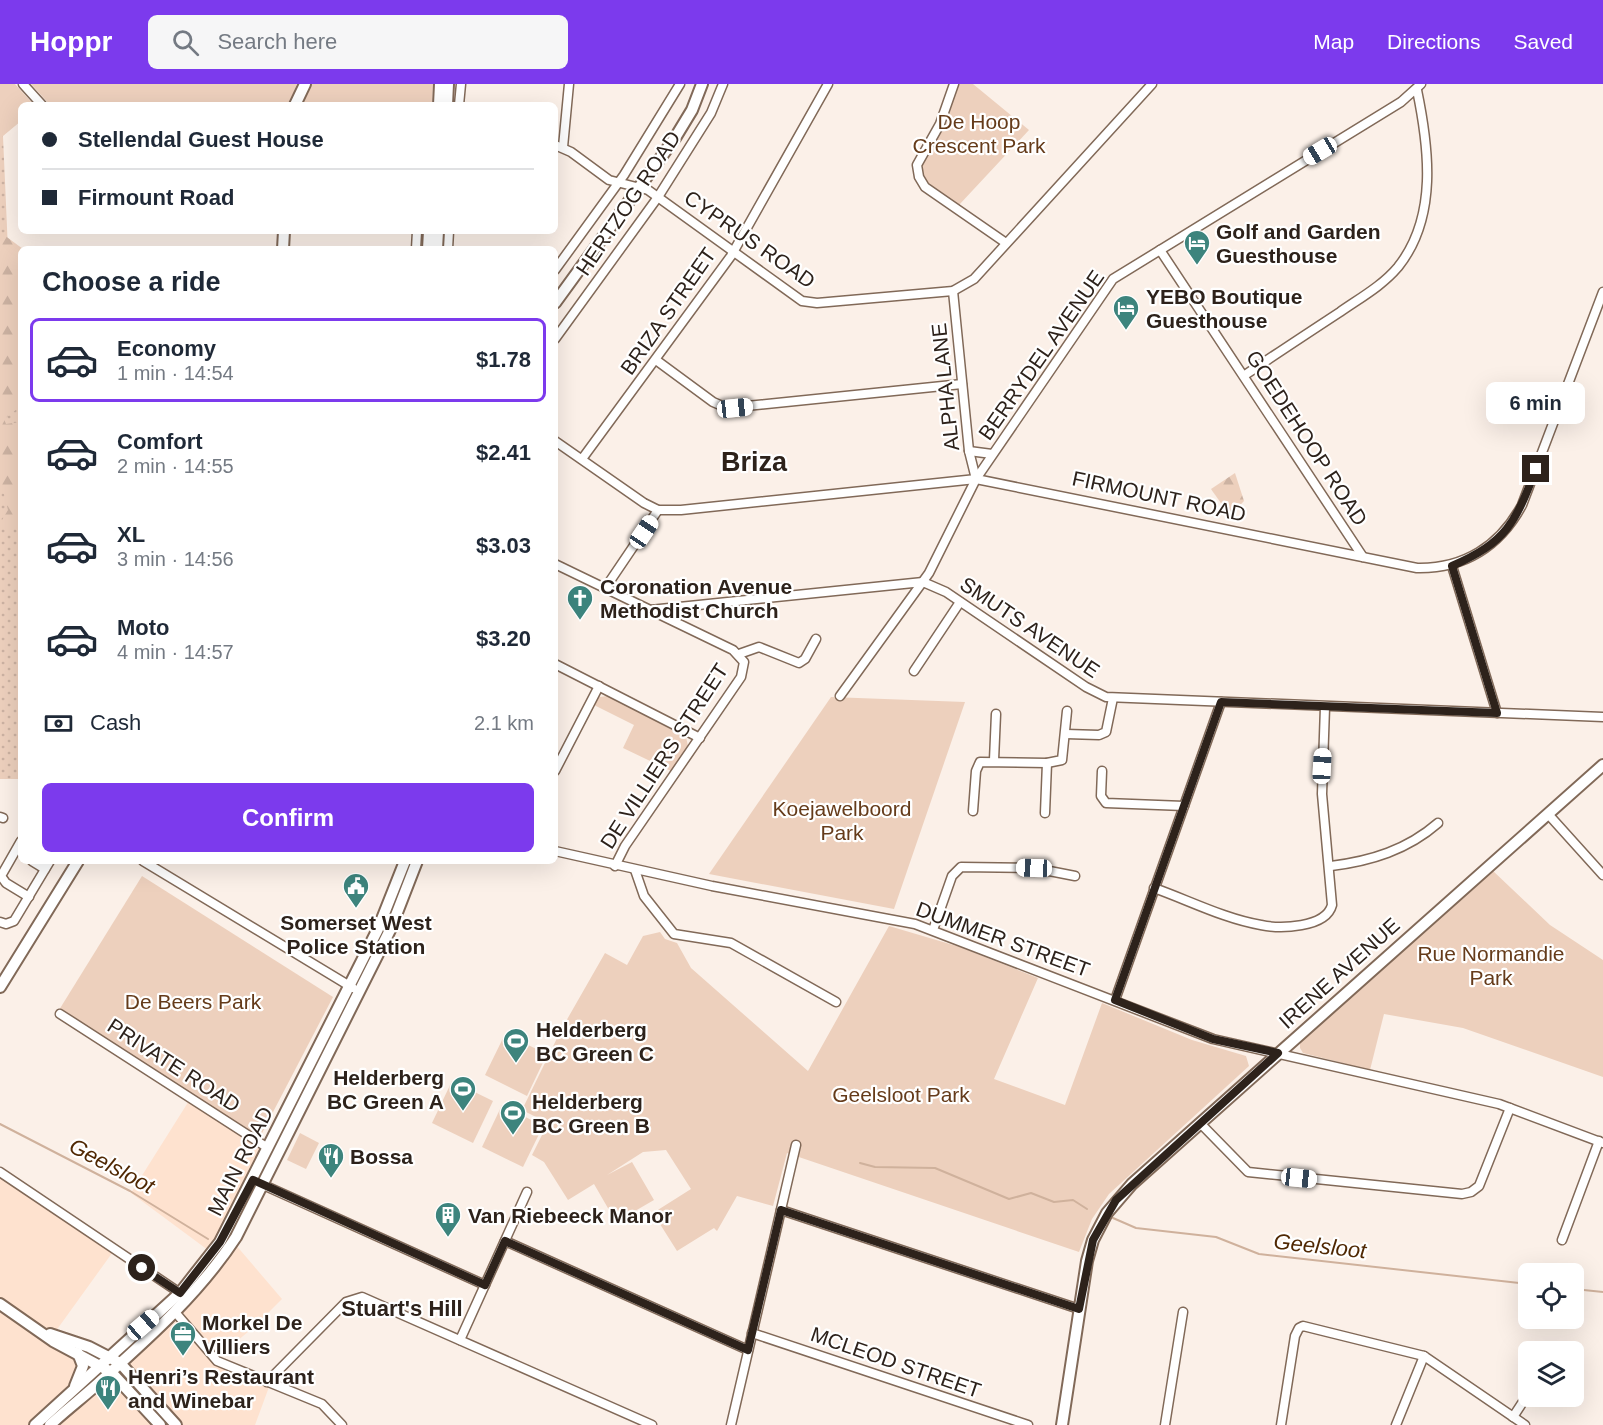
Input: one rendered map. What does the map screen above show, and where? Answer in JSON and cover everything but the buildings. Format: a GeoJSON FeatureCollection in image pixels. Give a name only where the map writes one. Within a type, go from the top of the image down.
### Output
{"type":"FeatureCollection","features":[{"type":"Feature","properties":{"kind":"street"},"geometry":{"type":"LineString","coordinates":[[23,84],[39,102]]}},
{"type":"Feature","properties":{"kind":"street"},"geometry":{"type":"LineString","coordinates":[[296,102],[305,84]]}},
{"type":"Feature","properties":{"kind":"street"},"geometry":{"type":"LineString","coordinates":[[439,102],[440,84]]}},
{"type":"Feature","properties":{"kind":"street"},"geometry":{"type":"LineString","coordinates":[[447,102],[448,84]]}},
{"type":"Feature","properties":{"kind":"street"},"geometry":{"type":"LineString","coordinates":[[459,102],[460,84]]}},
{"type":"Feature","properties":{"kind":"street"},"geometry":{"type":"LineString","coordinates":[[559,146],[569,84]]}},
{"type":"Feature","properties":{"kind":"street"},"geometry":{"type":"LineString","coordinates":[[558,266],[618,183],[680,84]]}},
{"type":"Feature","properties":{"kind":"street"},"geometry":{"type":"LineString","coordinates":[[558,299],[675,138],[702,84]]}},
{"type":"Feature","properties":{"kind":"street","name":"HERTZOG ROAD"},"geometry":{"type":"LineString","coordinates":[[558,335],[658,197],[711,113],[723,84]]}},
{"type":"Feature","properties":{"kind":"street","name":"BRIZA STREET"},"geometry":{"type":"LineString","coordinates":[[582,459],[656,360],[732,251],[828,84]]}},
{"type":"Feature","properties":{"kind":"street"},"geometry":{"type":"LineString","coordinates":[[954,84],[940,124],[920,158],[919,177],[925,187],[1006,243]]}},
{"type":"Feature","properties":{"kind":"street","name":"CYPRUS ROAD"},"geometry":{"type":"LineString","coordinates":[[559,146],[609,180],[647,190],[807,303],[953,291],[974,279],[1150,85]]}},
{"type":"Feature","properties":{"kind":"street"},"geometry":{"type":"LineString","coordinates":[[1245,375],[1376,288],[1404,259],[1420,224],[1426,192],[1426,145],[1419,87]]}},
{"type":"Feature","properties":{"kind":"street","name":"BERRYDEL AVENUE"},"geometry":{"type":"LineString","coordinates":[[840,696],[923,582],[976,479],[1111,282],[1419,87]]}},
{"type":"Feature","properties":{"kind":"street","name":"GOEDEHOOP ROAD"},"geometry":{"type":"LineString","coordinates":[[1160,250],[1245,375],[1363,557]]}},
{"type":"Feature","properties":{"kind":"street","name":"ALPHA LANE"},"geometry":{"type":"LineString","coordinates":[[953,291],[969,451],[976,479]]}},
{"type":"Feature","properties":{"kind":"street","name":"FIRMOUNT ROAD"},"geometry":{"type":"LineString","coordinates":[[658,510],[681,510],[976,479],[1417,568],[1452,566],[1488,547],[1514,522],[1603,292]]}},
{"type":"Feature","properties":{"kind":"street"},"geometry":{"type":"LineString","coordinates":[[656,360],[713,402],[727,408],[962,384]]}},
{"type":"Feature","properties":{"kind":"street"},"geometry":{"type":"LineString","coordinates":[[558,443],[658,510],[606,587]]}},
{"type":"Feature","properties":{"kind":"street"},"geometry":{"type":"LineString","coordinates":[[969,451],[992,454]]}},
{"type":"Feature","properties":{"kind":"street"},"geometry":{"type":"LineString","coordinates":[[558,565],[739,654],[759,646],[799,663],[806,659],[816,639]]}},
{"type":"Feature","properties":{"kind":"street"},"geometry":{"type":"LineString","coordinates":[[1452,566],[1497,713]]}},
{"type":"Feature","properties":{"kind":"street"},"geometry":{"type":"LineString","coordinates":[[650,610],[923,582]]}},
{"type":"Feature","properties":{"kind":"street","name":"SMUTS AVENUE"},"geometry":{"type":"LineString","coordinates":[[923,582],[960,602],[1086,687],[1113,698],[1603,717]]}},
{"type":"Feature","properties":{"kind":"street"},"geometry":{"type":"LineString","coordinates":[[914,671],[960,602]]}},
{"type":"Feature","properties":{"kind":"street"},"geometry":{"type":"LineString","coordinates":[[683,626],[682,614],[691,605]]}},
{"type":"Feature","properties":{"kind":"street","name":"DE VILLIERS STREET"},"geometry":{"type":"LineString","coordinates":[[615,866],[625,846],[741,677],[744,666],[739,654]]}},
{"type":"Feature","properties":{"kind":"street"},"geometry":{"type":"LineString","coordinates":[[558,666],[700,738]]}},
{"type":"Feature","properties":{"kind":"street"},"geometry":{"type":"LineString","coordinates":[[558,765],[599,686]]}},
{"type":"Feature","properties":{"kind":"street"},"geometry":{"type":"LineString","coordinates":[[1066,734],[1095,735],[1106,732],[1113,698]]}},
{"type":"Feature","properties":{"kind":"street"},"geometry":{"type":"LineString","coordinates":[[1115,1000],[1221,702]]}},
{"type":"Feature","properties":{"kind":"street"},"geometry":{"type":"LineString","coordinates":[[1154,888],[1261,926],[1320,920],[1330,910],[1330,866],[1322,794],[1325,707]]}},
{"type":"Feature","properties":{"kind":"street"},"geometry":{"type":"LineString","coordinates":[[973,811],[977,765],[982,761],[1057,763],[1064,758],[1067,711]]}},
{"type":"Feature","properties":{"kind":"street"},"geometry":{"type":"LineString","coordinates":[[994,760],[996,714]]}},
{"type":"Feature","properties":{"kind":"street"},"geometry":{"type":"LineString","coordinates":[[1045,813],[1047,763]]}},
{"type":"Feature","properties":{"kind":"street","name":"IRENE AVENUE"},"geometry":{"type":"LineString","coordinates":[[1062,1425],[1087,1261],[1093,1240],[1107,1213],[1132,1184],[1603,765]]}},
{"type":"Feature","properties":{"kind":"street"},"geometry":{"type":"LineString","coordinates":[[1102,771],[1101,796],[1106,802],[1184,806]]}},
{"type":"Feature","properties":{"kind":"street"},"geometry":{"type":"LineString","coordinates":[[1548,814],[1603,875]]}},
{"type":"Feature","properties":{"kind":"street"},"geometry":{"type":"LineString","coordinates":[[1330,866],[1377,858],[1423,836],[1438,823]]}},
{"type":"Feature","properties":{"kind":"street"},"geometry":{"type":"LineString","coordinates":[[18,852],[2,876],[6,883],[29,897]]}},
{"type":"Feature","properties":{"kind":"street","name":"DUMMER STREET"},"geometry":{"type":"LineString","coordinates":[[558,853],[635,870],[888,918],[933,930],[1213,1039],[1510,1108],[1601,1142]]}},
{"type":"Feature","properties":{"kind":"street"},"geometry":{"type":"LineString","coordinates":[[1,984],[76,864]]}},
{"type":"Feature","properties":{"kind":"street"},"geometry":{"type":"LineString","coordinates":[[148,864],[354,989]]}},
{"type":"Feature","properties":{"kind":"street","name":"MAIN ROAD"},"geometry":{"type":"LineString","coordinates":[[50,1425],[175,1312],[214,1270],[236,1237],[258,1183],[354,989],[404,864]]}},
{"type":"Feature","properties":{"kind":"street","name":"MAIN ROAD"},"geometry":{"type":"LineString","coordinates":[[35,1425],[180,1293],[220,1242],[258,1183],[268,1148],[354,989],[391,928],[416,864]]}},
{"type":"Feature","properties":{"kind":"street"},"geometry":{"type":"LineString","coordinates":[[0,922],[6,924],[14,921],[48,865]]}},
{"type":"Feature","properties":{"kind":"street"},"geometry":{"type":"LineString","coordinates":[[933,930],[952,876],[961,867],[1034,868],[1075,876]]}},
{"type":"Feature","properties":{"kind":"street"},"geometry":{"type":"LineString","coordinates":[[635,870],[648,903],[674,934],[731,943],[836,1002]]}},
{"type":"Feature","properties":{"kind":"street","name":"PRIVATE ROAD"},"geometry":{"type":"LineString","coordinates":[[60,1014],[268,1148]]}},
{"type":"Feature","properties":{"kind":"street"},"geometry":{"type":"LineString","coordinates":[[1200,1123],[1248,1172],[1462,1194],[1471,1192],[1479,1186],[1510,1108]]}},
{"type":"Feature","properties":{"kind":"street"},"geometry":{"type":"LineString","coordinates":[[1562,1240],[1601,1142]]}},
{"type":"Feature","properties":{"kind":"street"},"geometry":{"type":"LineString","coordinates":[[730,1425],[796,1144]]}},
{"type":"Feature","properties":{"kind":"street"},"geometry":{"type":"LineString","coordinates":[[0,1172],[180,1293]]}},
{"type":"Feature","properties":{"kind":"street"},"geometry":{"type":"LineString","coordinates":[[258,1183],[485,1285]]}},
{"type":"Feature","properties":{"kind":"street"},"geometry":{"type":"LineString","coordinates":[[460,1340],[527,1192]]}},
{"type":"Feature","properties":{"kind":"street"},"geometry":{"type":"LineString","coordinates":[[781,1210],[1079,1309]]}},
{"type":"Feature","properties":{"kind":"street"},"geometry":{"type":"LineString","coordinates":[[505,1241],[748,1350]]}},
{"type":"Feature","properties":{"kind":"street"},"geometry":{"type":"LineString","coordinates":[[267,1382],[346,1302],[355,1297],[362,1297],[636,1421],[652,1425]]}},
{"type":"Feature","properties":{"kind":"street"},"geometry":{"type":"LineString","coordinates":[[0,1304],[54,1341],[111,1372],[160,1425]]}},
{"type":"Feature","properties":{"kind":"street"},"geometry":{"type":"LineString","coordinates":[[175,1312],[217,1361],[326,1406],[342,1425]]}},
{"type":"Feature","properties":{"kind":"street"},"geometry":{"type":"LineString","coordinates":[[1165,1425],[1183,1312]]}},
{"type":"Feature","properties":{"kind":"street"},"geometry":{"type":"LineString","coordinates":[[1281,1425],[1295,1336],[1303,1326],[1424,1356],[1525,1425]]}},
{"type":"Feature","properties":{"kind":"street"},"geometry":{"type":"LineString","coordinates":[[39,1330],[110,1356],[120,1363],[176,1425]]}},
{"type":"Feature","properties":{"kind":"street","name":"MCLEOD STREET"},"geometry":{"type":"LineString","coordinates":[[752,1333],[1028,1425]]}},
{"type":"Feature","properties":{"kind":"street"},"geometry":{"type":"LineString","coordinates":[[72,1392],[82,1366],[78,1353]]}},
{"type":"Feature","properties":{"kind":"street"},"geometry":{"type":"LineString","coordinates":[[1396,1425],[1424,1356]]}},
{"type":"Feature","properties":{"kind":"street"},"geometry":{"type":"LineString","coordinates":[[1513,1417],[1520,1407]]}},
{"type":"Feature","properties":{"kind":"shaded area"},"geometry":{"type":"Polygon","coordinates":[[[192,1096],[273,1151],[229,1237],[282,1299],[255,1326],[212,1362],[269,1387],[255,1425],[0,1425],[0,1171],[115,1249],[53,1335],[111,1360],[192,1288],[216,1256],[131,1193],[192,1096]]]}},
{"type":"Feature","properties":{"kind":"green space"},"geometry":{"type":"Polygon","coordinates":[[[0,84],[15,84],[31,102],[18,102],[18,124],[0,136],[0,84]]]}},
{"type":"Feature","properties":{"kind":"green space"},"geometry":{"type":"Polygon","coordinates":[[[31,84],[297,84],[290,102],[47,102],[31,84]]]}},
{"type":"Feature","properties":{"kind":"green space"},"geometry":{"type":"Polygon","coordinates":[[[311,84],[433,84],[432,102],[302,102],[311,84]]]}},
{"type":"Feature","properties":{"kind":"green space","name":"De Hoop Crescent Park"},"geometry":{"type":"Polygon","coordinates":[[[958,84],[973,84],[1029,130],[959,205],[930,184],[921,166],[947,122],[958,84]]]}},
{"type":"Feature","properties":{"kind":"green space"},"geometry":{"type":"Polygon","coordinates":[[[0,136],[3,136],[9,273],[18,273],[18,779],[0,779],[0,136]]]}},
{"type":"Feature","properties":{"kind":"green space"},"geometry":{"type":"Polygon","coordinates":[[[0,232],[19,246],[18,408],[4,419],[6,424],[18,422],[18,530],[2,525],[2,520],[8,510],[4,494],[0,492],[0,232]]]}},
{"type":"Feature","properties":{"kind":"green space"},"geometry":{"type":"Polygon","coordinates":[[[1235,473],[1244,501],[1230,516],[1211,489],[1235,473]]]}},
{"type":"Feature","properties":{"kind":"green space"},"geometry":{"type":"Polygon","coordinates":[[[608,696],[686,737],[688,746],[671,771],[623,748],[634,725],[594,705],[599,697],[608,696]]]}},
{"type":"Feature","properties":{"kind":"green space","name":"Koejawelboord Park"},"geometry":{"type":"Polygon","coordinates":[[[831,697],[965,702],[894,909],[709,874],[831,697]]]}},
{"type":"Feature","properties":{"kind":"green space","name":"Rue Normandie Park"},"geometry":{"type":"Polygon","coordinates":[[[1492,870],[1550,925],[1603,960],[1603,1077],[1463,1028],[1384,1014],[1370,1070],[1303,1053],[1300,1041],[1492,870]]]}},
{"type":"Feature","properties":{"kind":"green space","name":"De Beers Park"},"geometry":{"type":"Polygon","coordinates":[[[142,876],[333,997],[260,1137],[59,1010],[142,876]]]}},
{"type":"Feature","properties":{"kind":"green space","name":"Geelsloot Park"},"geometry":{"type":"Polygon","coordinates":[[[889,926],[960,947],[1038,978],[994,1079],[1065,1105],[1102,1003],[1192,1040],[1246,1056],[1249,1066],[1109,1194],[1092,1219],[1079,1252],[787,1153],[773,1206],[737,1196],[717,1231],[714,1228],[677,1251],[653,1213],[691,1189],[666,1150],[643,1152],[607,1175],[632,1162],[654,1200],[616,1222],[594,1184],[568,1200],[544,1162],[532,1155],[548,1123],[522,1110],[561,1030],[605,953],[627,965],[643,936],[660,932],[665,939],[677,943],[691,968],[808,1071],[889,926]]]}},
{"type":"Feature","properties":{"kind":"green space","name":"Helderberg BC Green C"},"geometry":{"type":"Polygon","coordinates":[[[505,1034],[547,1054],[527,1096],[485,1075],[505,1034]]]}},
{"type":"Feature","properties":{"kind":"green space","name":"Helderberg BC Green A"},"geometry":{"type":"Polygon","coordinates":[[[452,1081],[493,1101],[473,1143],[432,1123],[452,1081]]]}},
{"type":"Feature","properties":{"kind":"green space","name":"Helderberg BC Green B"},"geometry":{"type":"Polygon","coordinates":[[[502,1105],[543,1126],[523,1167],[482,1147],[502,1105]]]}},
{"type":"Feature","properties":{"kind":"green space"},"geometry":{"type":"Polygon","coordinates":[[[300,1133],[319,1143],[306,1169],[287,1160],[300,1133]]]}},
{"type":"Feature","properties":{"kind":"waterway","name":"Geelsloot"},"geometry":{"type":"LineString","coordinates":[[0,1124],[130,1191],[208,1239]]}},
{"type":"Feature","properties":{"kind":"waterway","name":"Geelsloot"},"geometry":{"type":"LineString","coordinates":[[860,1163],[875,1167],[935,1168],[1009,1199],[1031,1193],[1054,1202],[1073,1200],[1087,1209]]}},
{"type":"Feature","properties":{"kind":"waterway","name":"Geelsloot"},"geometry":{"type":"LineString","coordinates":[[1113,1218],[1136,1228],[1216,1237],[1259,1254],[1518,1283]]}},
{"type":"Feature","properties":{"kind":"waterway","name":"Geelsloot"},"geometry":{"type":"LineString","coordinates":[[1584,1290],[1603,1292]]}},
{"type":"Feature","properties":{"kind":"place","name":"Golf and Garden Guesthouse"},"geometry":{"type":"Point","coordinates":[1197,266]}},
{"type":"Feature","properties":{"kind":"place","name":"YEBO Boutique Guesthouse"},"geometry":{"type":"Point","coordinates":[1126,331]}},
{"type":"Feature","properties":{"kind":"place","name":"Coronation Avenue Methodist Church"},"geometry":{"type":"Point","coordinates":[580,621]}},
{"type":"Feature","properties":{"kind":"place","name":"Somerset West Police Station"},"geometry":{"type":"Point","coordinates":[356,909]}},
{"type":"Feature","properties":{"kind":"place","name":"Helderberg BC Green C"},"geometry":{"type":"Point","coordinates":[516,1064]}},
{"type":"Feature","properties":{"kind":"place","name":"Helderberg BC Green A"},"geometry":{"type":"Point","coordinates":[463,1112]}},
{"type":"Feature","properties":{"kind":"place","name":"Helderberg BC Green B"},"geometry":{"type":"Point","coordinates":[513,1136]}},
{"type":"Feature","properties":{"kind":"place","name":"Bossa"},"geometry":{"type":"Point","coordinates":[331,1179]}},
{"type":"Feature","properties":{"kind":"place","name":"Van Riebeeck Manor"},"geometry":{"type":"Point","coordinates":[448,1238]}},
{"type":"Feature","properties":{"kind":"place","name":"Morkel De Villiers"},"geometry":{"type":"Point","coordinates":[183,1357]}},
{"type":"Feature","properties":{"kind":"place","name":"Henri’s Restaurant and Winebar"},"geometry":{"type":"Point","coordinates":[108,1411]}},
{"type":"Feature","properties":{"kind":"district","name":"Briza"},"geometry":{"type":"Point","coordinates":[754,462]}},
{"type":"Feature","properties":{"kind":"district","name":"Stuart's Hill"},"geometry":{"type":"Point","coordinates":[402,1308]}},
{"type":"Feature","properties":{"kind":"route"},"geometry":{"type":"LineString","coordinates":[[142,1268],[180,1293],[206,1263],[220,1242],[253,1180],[485,1285],[505,1241],[748,1350],[781,1210],[1079,1309],[1093,1240],[1116,1200],[1278,1053],[1213,1039],[1115,1000],[1221,702],[1497,713],[1452,566],[1474,556],[1503,535],[1514,522],[1536,469]]}}]}
